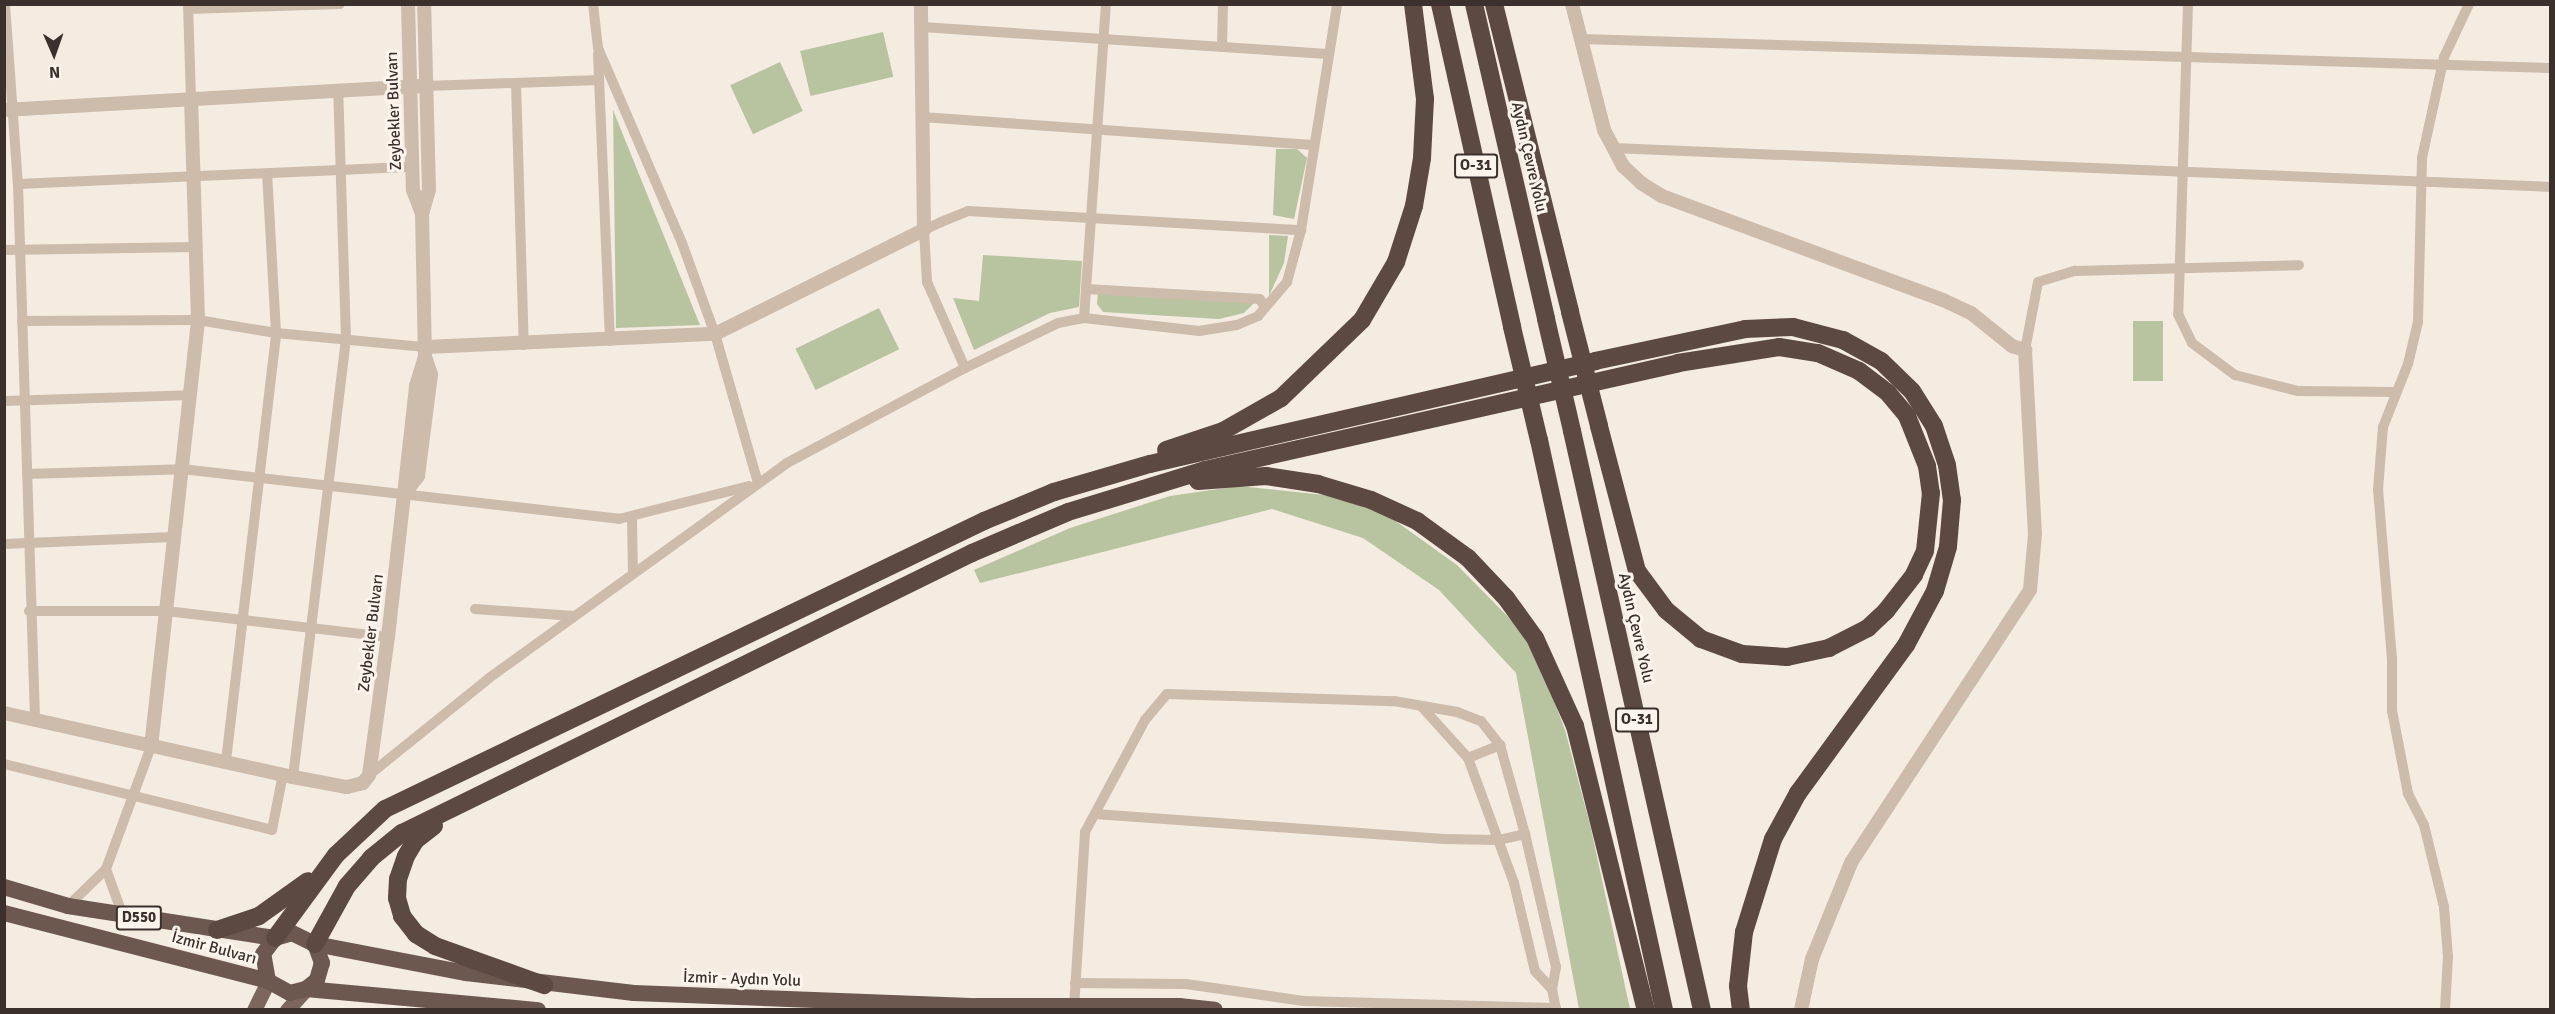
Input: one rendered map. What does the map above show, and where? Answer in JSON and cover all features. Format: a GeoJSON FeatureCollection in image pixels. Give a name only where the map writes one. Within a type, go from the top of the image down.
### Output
{"type":"FeatureCollection","features":[{"type":"Feature","properties":{"kind":"highway"},"geometry":{"type":"LineString","coordinates":[[217,930],[259,916],[284,902],[385,809],[973,526],[1054,492],[1233,425],[1281,398],[1362,320],[1396,262],[1414,206],[1422,158],[1425,99],[1413,4]]}},
{"type":"Feature","properties":{"kind":"highway","name":"O-31"},"geometry":{"type":"LineString","coordinates":[[1440,4],[1539,440],[1664,1010]]}},
{"type":"Feature","properties":{"kind":"highway","name":"Aydın Çevre Yolu"},"geometry":{"type":"LineString","coordinates":[[1474,4],[1702,1010]]}},
{"type":"Feature","properties":{"kind":"highway"},"geometry":{"type":"LineString","coordinates":[[306,989],[317,980],[322,963],[315,944],[347,886],[371,858],[402,833],[972,553],[1068,512],[1205,470],[1678,363],[1779,347],[1818,353],[1858,371],[1888,393],[1907,416],[1927,466],[1931,493],[1925,551],[1914,575],[1886,611],[1868,628],[1829,648],[1788,657],[1753,654],[1701,639],[1666,610],[1637,571],[1599,426],[1570,312],[1494,4]]}},
{"type":"Feature","properties":{"kind":"highway"},"geometry":{"type":"LineString","coordinates":[[1054,492],[1162,462],[1744,329],[1793,327],[1843,339],[1881,361],[1912,392],[1934,426],[1947,465],[1952,500],[1948,547],[1935,591],[1906,645],[1798,793],[1773,839],[1744,932],[1738,986],[1741,1010]]}},
{"type":"Feature","properties":{"kind":"highway"},"geometry":{"type":"LineString","coordinates":[[1134,490],[1266,476],[1318,484],[1371,500],[1417,521],[1468,558],[1506,598],[1535,638],[1575,726],[1647,1010]]}},
{"type":"Feature","properties":{"kind":"highway"},"geometry":{"type":"LineString","coordinates":[[469,799],[416,841],[406,856],[398,879],[397,898],[402,916],[416,934],[435,946],[544,985]]}},
{"type":"Feature","properties":{"kind":"highway"},"geometry":{"type":"LineString","coordinates":[[268,981],[263,954],[336,855]]}},
{"type":"Feature","properties":{"kind":"highway","name":"İzmir Bulvarı"},"geometry":{"type":"LineString","coordinates":[[4,887],[68,906],[275,939]]}},
{"type":"Feature","properties":{"kind":"highway","name":"İzmir Bulvarı"},"geometry":{"type":"LineString","coordinates":[[4,913],[268,981],[282,991],[306,989]]}},
{"type":"Feature","properties":{"kind":"highway","name":"İzmir - Aydın Yolu"},"geometry":{"type":"LineString","coordinates":[[275,939],[300,935],[315,944],[544,985],[634,993],[1074,1008],[1215,1010]]}},
{"type":"Feature","properties":{"kind":"highway","name":"D550"},"geometry":{"type":"LineString","coordinates":[[306,989],[538,1010]]}},
{"type":"Feature","properties":{"kind":"main road"},"geometry":{"type":"LineString","coordinates":[[255,1010],[268,981]]}},
{"type":"Feature","properties":{"kind":"main road"},"geometry":{"type":"LineString","coordinates":[[287,1010],[306,989]]}},
{"type":"Feature","properties":{"kind":"street"},"geometry":{"type":"LineString","coordinates":[[5,4],[9,110],[18,184],[29,611],[35,718]]}},
{"type":"Feature","properties":{"kind":"street"},"geometry":{"type":"LineString","coordinates":[[68,906],[106,869],[151,747],[198,320],[188,7],[340,4]]}},
{"type":"Feature","properties":{"kind":"street","name":"Zeybekler Bulvarı"},"geometry":{"type":"LineString","coordinates":[[408,4],[413,190],[422,214]]}},
{"type":"Feature","properties":{"kind":"street","name":"Zeybekler Bulvarı"},"geometry":{"type":"LineString","coordinates":[[369,775],[388,637],[404,494],[403,475],[416,386],[425,352],[422,214],[429,190],[424,4]]}},
{"type":"Feature","properties":{"kind":"street"},"geometry":{"type":"LineString","coordinates":[[593,4],[598,48],[610,340]]}},
{"type":"Feature","properties":{"kind":"street"},"geometry":{"type":"LineString","coordinates":[[921,4],[924,230],[927,282],[965,368]]}},
{"type":"Feature","properties":{"kind":"street"},"geometry":{"type":"LineString","coordinates":[[1084,318],[1106,4]]}},
{"type":"Feature","properties":{"kind":"street"},"geometry":{"type":"LineString","coordinates":[[1222,47],[1223,4]]}},
{"type":"Feature","properties":{"kind":"street"},"geometry":{"type":"LineString","coordinates":[[4,714],[35,718],[151,747],[226,761],[288,776],[347,787],[363,783],[369,775],[489,678],[787,463],[965,368],[1058,323],[1084,318],[1199,331],[1237,325],[1265,308],[1287,282],[1301,230],[1327,54],[1337,4]]}},
{"type":"Feature","properties":{"kind":"street"},"geometry":{"type":"LineString","coordinates":[[1572,4],[1604,130],[1623,166],[1662,196],[1943,300],[1971,313],[2012,346],[2025,350]]}},
{"type":"Feature","properties":{"kind":"street"},"geometry":{"type":"LineString","coordinates":[[2188,4],[2178,314],[2192,343],[2235,375],[2298,391],[2395,392]]}},
{"type":"Feature","properties":{"kind":"street"},"geometry":{"type":"LineString","coordinates":[[2445,1010],[2448,957],[2444,907],[2424,825],[2408,793],[2392,711],[2392,659],[2378,490],[2383,427],[2408,364],[2418,322],[2422,158],[2441,65],[2469,4]]}},
{"type":"Feature","properties":{"kind":"street"},"geometry":{"type":"LineString","coordinates":[[922,27],[1327,54]]}},
{"type":"Feature","properties":{"kind":"street"},"geometry":{"type":"LineString","coordinates":[[1581,39],[2186,55],[2550,68]]}},
{"type":"Feature","properties":{"kind":"street"},"geometry":{"type":"LineString","coordinates":[[598,48],[682,243],[715,334],[758,483]]}},
{"type":"Feature","properties":{"kind":"street"},"geometry":{"type":"LineString","coordinates":[[9,110],[338,89],[599,80]]}},
{"type":"Feature","properties":{"kind":"street"},"geometry":{"type":"LineString","coordinates":[[516,83],[524,345]]}},
{"type":"Feature","properties":{"kind":"street"},"geometry":{"type":"LineString","coordinates":[[4,764],[272,830],[288,776],[313,628],[346,339],[338,89]]}},
{"type":"Feature","properties":{"kind":"street"},"geometry":{"type":"LineString","coordinates":[[922,117],[1313,145]]}},
{"type":"Feature","properties":{"kind":"street"},"geometry":{"type":"LineString","coordinates":[[1613,148],[2550,187]]}},
{"type":"Feature","properties":{"kind":"street"},"geometry":{"type":"LineString","coordinates":[[18,184],[413,167]]}},
{"type":"Feature","properties":{"kind":"street"},"geometry":{"type":"LineString","coordinates":[[226,761],[276,333],[267,173]]}},
{"type":"Feature","properties":{"kind":"street"},"geometry":{"type":"LineString","coordinates":[[22,321],[198,320],[276,333],[346,339],[425,352],[715,334],[924,230],[968,211],[1301,230]]}},
{"type":"Feature","properties":{"kind":"street"},"geometry":{"type":"LineString","coordinates":[[4,250],[195,247]]}},
{"type":"Feature","properties":{"kind":"street"},"geometry":{"type":"LineString","coordinates":[[1801,1010],[1812,959],[1851,863],[2030,590],[2035,534],[2025,350],[2038,282],[2075,271],[2299,266]]}},
{"type":"Feature","properties":{"kind":"street"},"geometry":{"type":"LineString","coordinates":[[1086,289],[1260,299],[1265,308]]}},
{"type":"Feature","properties":{"kind":"street"},"geometry":{"type":"LineString","coordinates":[[4,401],[191,395]]}},
{"type":"Feature","properties":{"kind":"street"},"geometry":{"type":"LineString","coordinates":[[27,474],[182,469],[632,518],[758,483]]}},
{"type":"Feature","properties":{"kind":"street"},"geometry":{"type":"LineString","coordinates":[[632,518],[633,573]]}},
{"type":"Feature","properties":{"kind":"street"},"geometry":{"type":"LineString","coordinates":[[4,544],[173,537]]}},
{"type":"Feature","properties":{"kind":"street"},"geometry":{"type":"LineString","coordinates":[[475,609],[574,616]]}},
{"type":"Feature","properties":{"kind":"street"},"geometry":{"type":"LineString","coordinates":[[29,611],[166,611],[388,637]]}},
{"type":"Feature","properties":{"kind":"street"},"geometry":{"type":"LineString","coordinates":[[1074,1008],[1075,984],[1085,832],[1145,720],[1167,694],[1394,701],[1457,712],[1481,721],[1500,745],[1525,834],[1556,967],[1552,989],[1556,1009],[1304,1001],[1151,982],[1075,984]]}},
{"type":"Feature","properties":{"kind":"street"},"geometry":{"type":"LineString","coordinates":[[1420,706],[1468,758],[1499,840],[1535,971],[1552,989]]}},
{"type":"Feature","properties":{"kind":"street"},"geometry":{"type":"LineString","coordinates":[[1468,758],[1500,745]]}},
{"type":"Feature","properties":{"kind":"street"},"geometry":{"type":"LineString","coordinates":[[1095,814],[1499,840],[1525,834]]}},
{"type":"Feature","properties":{"kind":"street"},"geometry":{"type":"LineString","coordinates":[[106,869],[123,916]]}},
{"type":"Feature","properties":{"kind":"green space"},"geometry":{"type":"Polygon","coordinates":[[[883,32],[893,77],[811,96],[800,51],[883,32]]]}},
{"type":"Feature","properties":{"kind":"green space"},"geometry":{"type":"Polygon","coordinates":[[[780,62],[803,111],[753,134],[730,85],[780,62]]]}},
{"type":"Feature","properties":{"kind":"green space"},"geometry":{"type":"Polygon","coordinates":[[[613,110],[700,325],[616,328],[613,110]]]}},
{"type":"Feature","properties":{"kind":"green space"},"geometry":{"type":"Polygon","coordinates":[[[1276,149],[1297,149],[1307,158],[1294,219],[1273,215],[1276,149]]]}},
{"type":"Feature","properties":{"kind":"green space"},"geometry":{"type":"Polygon","coordinates":[[[1269,235],[1288,236],[1284,263],[1269,296],[1269,235]]]}},
{"type":"Feature","properties":{"kind":"green space"},"geometry":{"type":"Polygon","coordinates":[[[983,255],[1082,261],[1079,307],[1050,313],[974,350],[953,298],[979,301],[983,255]]]}},
{"type":"Feature","properties":{"kind":"green space"},"geometry":{"type":"Polygon","coordinates":[[[1098,291],[1254,303],[1244,313],[1219,319],[1103,312],[1097,304],[1098,291]]]}},
{"type":"Feature","properties":{"kind":"green space"},"geometry":{"type":"Polygon","coordinates":[[[879,308],[899,349],[816,390],[795,349],[879,308]]]}},
{"type":"Feature","properties":{"kind":"green space"},"geometry":{"type":"Polygon","coordinates":[[[2133,321],[2163,321],[2163,381],[2133,381],[2133,321]]]}},
{"type":"Feature","properties":{"kind":"green space"},"geometry":{"type":"Polygon","coordinates":[[[1239,486],[1334,496],[1390,517],[1457,565],[1518,627],[1543,671],[1565,730],[1591,829],[1630,1009],[1579,1009],[1516,673],[1439,590],[1363,538],[1272,509],[980,583],[974,570],[1070,528],[1170,496],[1239,486]]]}}]}
